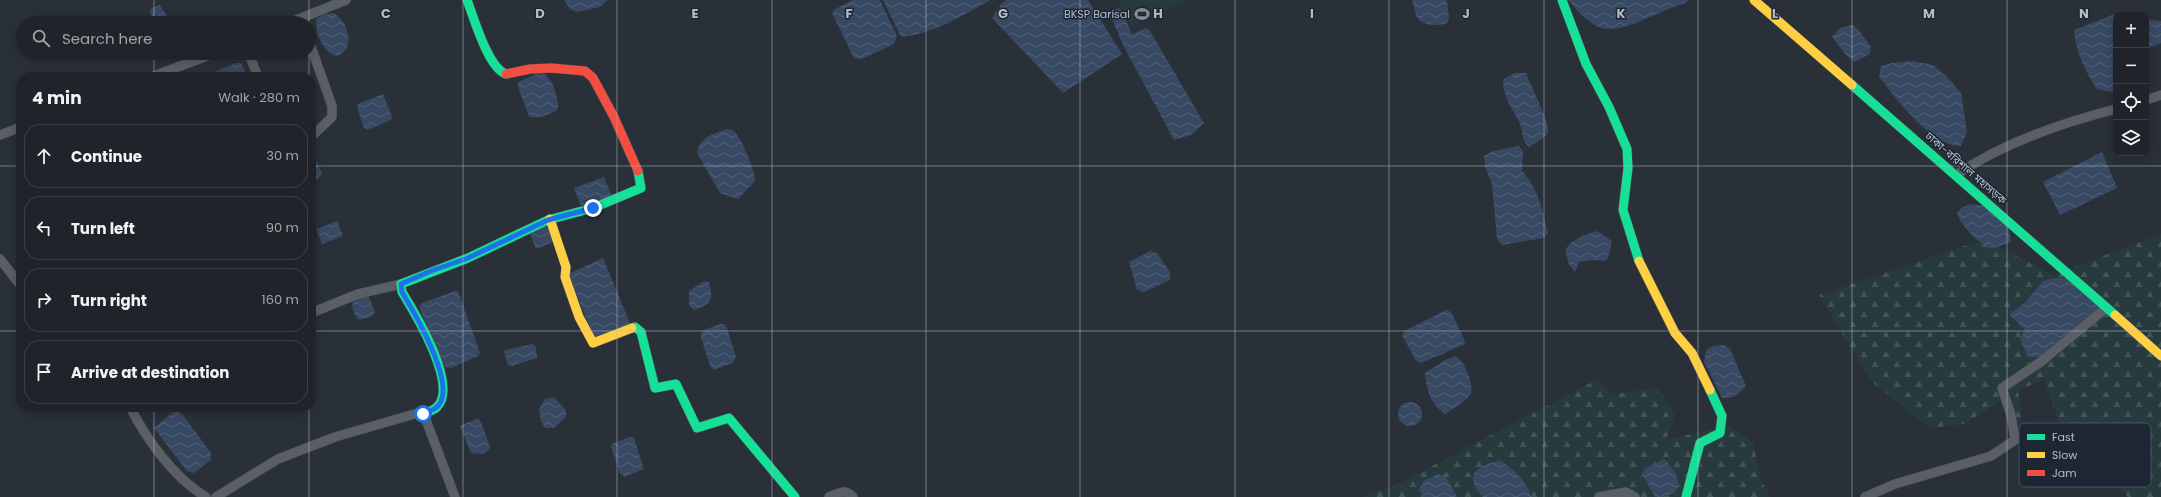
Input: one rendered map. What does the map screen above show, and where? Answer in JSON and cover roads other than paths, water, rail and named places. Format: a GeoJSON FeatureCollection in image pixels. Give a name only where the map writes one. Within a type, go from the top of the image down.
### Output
{"type":"FeatureCollection","features":[{"type":"Feature","properties":{"kind":"main road"},"geometry":{"type":"LineString","coordinates":[[423,414],[437,407],[441,399],[443,386],[435,357],[402,292],[401,284],[431,271],[468,258],[550,219],[613,201],[641,188],[640,178],[625,140],[593,78],[585,71],[551,68],[530,69],[507,74],[501,72],[492,62],[467,0]]}},
{"type":"Feature","properties":{"kind":"main road"},"geometry":{"type":"LineString","coordinates":[[1562,0],[1586,64],[1609,107],[1627,149],[1628,174],[1624,210],[1635,253],[1676,333],[1692,353],[1722,416],[1720,433],[1700,443],[1686,497]]}},
{"type":"Feature","properties":{"kind":"main road","name":"ঢাকা-বরিশাল মহাসড়ক"},"geometry":{"type":"LineString","coordinates":[[1754,0],[1956,175],[2161,356]]}},
{"type":"Feature","properties":{"kind":"main road"},"geometry":{"type":"LineString","coordinates":[[550,219],[566,267],[565,277],[579,317],[593,343],[635,327],[638,328],[655,388],[657,389],[676,384],[697,428],[729,418],[751,442],[778,480],[795,497]]}},
{"type":"Feature","properties":{"kind":"street"},"geometry":{"type":"LineString","coordinates":[[311,16],[346,0]]}},
{"type":"Feature","properties":{"kind":"street"},"geometry":{"type":"LineString","coordinates":[[164,72],[196,60]]}},
{"type":"Feature","properties":{"kind":"street"},"geometry":{"type":"LineString","coordinates":[[251,60],[256,72]]}},
{"type":"Feature","properties":{"kind":"street"},"geometry":{"type":"LineString","coordinates":[[316,60],[332,106],[332,117],[316,132]]}},
{"type":"Feature","properties":{"kind":"street"},"geometry":{"type":"LineString","coordinates":[[2149,99],[2161,95]]}},
{"type":"Feature","properties":{"kind":"street"},"geometry":{"type":"LineString","coordinates":[[1956,175],[1976,162],[2073,120],[2113,110]]}},
{"type":"Feature","properties":{"kind":"street"},"geometry":{"type":"LineString","coordinates":[[0,135],[16,129]]}},
{"type":"Feature","properties":{"kind":"street"},"geometry":{"type":"LineString","coordinates":[[0,259],[16,280]]}},
{"type":"Feature","properties":{"kind":"street"},"geometry":{"type":"LineString","coordinates":[[316,311],[358,294],[401,284]]}},
{"type":"Feature","properties":{"kind":"street"},"geometry":{"type":"LineString","coordinates":[[1865,497],[1895,484],[1991,456],[2015,440],[2011,415],[2002,388],[2042,361],[2106,308]]}},
{"type":"Feature","properties":{"kind":"street"},"geometry":{"type":"LineString","coordinates":[[133,412],[151,442],[194,490],[206,497]]}},
{"type":"Feature","properties":{"kind":"street"},"geometry":{"type":"LineString","coordinates":[[216,497],[278,459],[335,437],[418,413],[423,414],[455,497]]}},
{"type":"Feature","properties":{"kind":"street"},"geometry":{"type":"LineString","coordinates":[[829,497],[844,491],[848,492],[853,497]]}},
{"type":"Feature","properties":{"kind":"street"},"geometry":{"type":"LineString","coordinates":[[1599,497],[1626,492],[1635,497]]}},
{"type":"Feature","properties":{"kind":"water"},"geometry":{"type":"Polygon","coordinates":[[[564,0],[608,0],[600,7],[577,12],[570,9],[564,0]]]}},
{"type":"Feature","properties":{"kind":"water"},"geometry":{"type":"Polygon","coordinates":[[[853,0],[880,0],[897,36],[894,44],[862,59],[854,58],[832,13],[835,9],[853,0]]]}},
{"type":"Feature","properties":{"kind":"water"},"geometry":{"type":"Polygon","coordinates":[[[883,0],[991,0],[959,18],[937,28],[901,37],[883,0]]]}},
{"type":"Feature","properties":{"kind":"water"},"geometry":{"type":"Polygon","coordinates":[[[1007,0],[1088,0],[1122,54],[1063,93],[992,18],[1002,3],[1007,0]]]}},
{"type":"Feature","properties":{"kind":"water"},"geometry":{"type":"Polygon","coordinates":[[[1412,0],[1447,0],[1449,17],[1448,23],[1430,25],[1422,22],[1416,15],[1412,0]]]}},
{"type":"Feature","properties":{"kind":"water"},"geometry":{"type":"Polygon","coordinates":[[[1568,0],[1688,0],[1686,3],[1643,20],[1620,28],[1610,29],[1596,26],[1583,16],[1568,0]]]}},
{"type":"Feature","properties":{"kind":"water"},"geometry":{"type":"Polygon","coordinates":[[[160,5],[167,16],[152,16],[150,12],[151,8],[160,5]]]}},
{"type":"Feature","properties":{"kind":"water"},"geometry":{"type":"Polygon","coordinates":[[[1120,8],[1132,34],[1146,28],[1150,31],[1204,123],[1191,135],[1174,140],[1123,45],[1109,12],[1120,8]]]}},
{"type":"Feature","properties":{"kind":"water"},"geometry":{"type":"Polygon","coordinates":[[[333,13],[342,20],[348,32],[348,44],[341,54],[337,55],[333,55],[326,50],[317,33],[316,19],[323,15],[333,13]]]}},
{"type":"Feature","properties":{"kind":"water"},"geometry":{"type":"Polygon","coordinates":[[[2113,15],[2113,92],[2097,89],[2082,61],[2076,45],[2074,30],[2113,15]]]}},
{"type":"Feature","properties":{"kind":"water"},"geometry":{"type":"Polygon","coordinates":[[[2149,19],[2161,21],[2161,43],[2149,48],[2149,19]]]}},
{"type":"Feature","properties":{"kind":"water"},"geometry":{"type":"Polygon","coordinates":[[[1852,25],[1858,29],[1871,47],[1870,54],[1855,62],[1845,54],[1832,37],[1840,28],[1852,25]]]}},
{"type":"Feature","properties":{"kind":"water"},"geometry":{"type":"Polygon","coordinates":[[[1912,61],[1933,65],[1950,80],[1961,93],[1967,132],[1961,146],[1949,144],[1926,130],[1905,109],[1879,77],[1881,66],[1892,63],[1912,61]]]}},
{"type":"Feature","properties":{"kind":"water"},"geometry":{"type":"Polygon","coordinates":[[[236,63],[241,63],[246,72],[214,72],[236,63]]]}},
{"type":"Feature","properties":{"kind":"water"},"geometry":{"type":"Polygon","coordinates":[[[541,72],[545,74],[554,88],[558,109],[544,116],[532,117],[529,116],[518,87],[518,82],[541,72]]]}},
{"type":"Feature","properties":{"kind":"water"},"geometry":{"type":"Polygon","coordinates":[[[1515,73],[1526,73],[1547,122],[1548,132],[1544,138],[1529,147],[1524,141],[1520,125],[1504,91],[1503,79],[1515,73]]]}},
{"type":"Feature","properties":{"kind":"water"},"geometry":{"type":"Polygon","coordinates":[[[383,94],[393,119],[367,130],[364,128],[357,107],[358,104],[383,94]]]}},
{"type":"Feature","properties":{"kind":"water"},"geometry":{"type":"Polygon","coordinates":[[[728,129],[734,131],[744,147],[755,177],[755,181],[738,199],[720,193],[697,153],[698,148],[704,139],[708,136],[728,129]]]}},
{"type":"Feature","properties":{"kind":"water"},"geometry":{"type":"Polygon","coordinates":[[[1519,146],[1523,151],[1522,171],[1528,178],[1536,193],[1542,208],[1548,233],[1544,238],[1502,245],[1497,239],[1492,184],[1485,167],[1484,156],[1493,151],[1519,146]]]}},
{"type":"Feature","properties":{"kind":"water"},"geometry":{"type":"Polygon","coordinates":[[[2102,152],[2117,188],[2060,215],[2043,182],[2102,152]]]}},
{"type":"Feature","properties":{"kind":"water"},"geometry":{"type":"Polygon","coordinates":[[[316,161],[322,173],[316,180],[316,161]]]}},
{"type":"Feature","properties":{"kind":"water"},"geometry":{"type":"Polygon","coordinates":[[[604,177],[612,197],[582,208],[574,188],[604,177]]]}},
{"type":"Feature","properties":{"kind":"water"},"geometry":{"type":"Polygon","coordinates":[[[1971,204],[1989,207],[2009,229],[2011,242],[1991,249],[1971,234],[1962,224],[1957,213],[1961,208],[1971,204]]]}},
{"type":"Feature","properties":{"kind":"water"},"geometry":{"type":"Polygon","coordinates":[[[337,221],[343,236],[322,244],[316,229],[337,221]]]}},
{"type":"Feature","properties":{"kind":"water"},"geometry":{"type":"Polygon","coordinates":[[[549,224],[556,241],[536,249],[529,232],[549,224]]]}},
{"type":"Feature","properties":{"kind":"water"},"geometry":{"type":"Polygon","coordinates":[[[1597,231],[1612,241],[1608,259],[1604,261],[1592,260],[1579,262],[1575,272],[1569,265],[1565,250],[1575,240],[1597,231]]]}},
{"type":"Feature","properties":{"kind":"water"},"geometry":{"type":"Polygon","coordinates":[[[1150,251],[1157,253],[1170,272],[1170,280],[1144,292],[1137,290],[1129,262],[1150,251]]]}},
{"type":"Feature","properties":{"kind":"water"},"geometry":{"type":"Polygon","coordinates":[[[603,258],[629,321],[629,326],[595,340],[568,274],[603,258]]]}},
{"type":"Feature","properties":{"kind":"water"},"geometry":{"type":"Polygon","coordinates":[[[2057,278],[2070,278],[2102,306],[2041,358],[2027,356],[2020,339],[2025,330],[2009,314],[2025,303],[2043,281],[2057,278]]]}},
{"type":"Feature","properties":{"kind":"water"},"geometry":{"type":"Polygon","coordinates":[[[704,281],[709,282],[711,293],[710,300],[705,305],[694,310],[689,305],[689,291],[704,281]]]}},
{"type":"Feature","properties":{"kind":"water"},"geometry":{"type":"Polygon","coordinates":[[[458,291],[480,353],[478,356],[451,368],[445,367],[419,307],[422,303],[458,291]]]}},
{"type":"Feature","properties":{"kind":"water"},"geometry":{"type":"Polygon","coordinates":[[[366,295],[369,297],[375,312],[371,317],[359,320],[353,311],[353,300],[366,295]]]}},
{"type":"Feature","properties":{"kind":"water"},"geometry":{"type":"Polygon","coordinates":[[[1446,310],[1451,312],[1465,344],[1421,363],[1416,361],[1402,335],[1404,331],[1446,310]]]}},
{"type":"Feature","properties":{"kind":"water"},"geometry":{"type":"Polygon","coordinates":[[[724,324],[727,328],[736,357],[733,363],[714,370],[710,366],[700,334],[704,330],[724,324]]]}},
{"type":"Feature","properties":{"kind":"water"},"geometry":{"type":"Polygon","coordinates":[[[533,344],[536,347],[537,358],[512,366],[508,365],[504,352],[505,350],[533,344]]]}},
{"type":"Feature","properties":{"kind":"water"},"geometry":{"type":"Polygon","coordinates":[[[1724,345],[1730,349],[1746,386],[1736,395],[1729,398],[1722,398],[1704,362],[1706,350],[1713,346],[1724,345]]]}},
{"type":"Feature","properties":{"kind":"water"},"geometry":{"type":"Polygon","coordinates":[[[1456,356],[1466,368],[1470,380],[1471,391],[1470,395],[1465,400],[1445,414],[1436,406],[1430,396],[1425,373],[1447,359],[1456,356]]]}},
{"type":"Feature","properties":{"kind":"water"},"geometry":{"type":"Polygon","coordinates":[[[554,397],[566,410],[566,417],[554,428],[545,428],[541,421],[539,409],[545,399],[554,397]]]}},
{"type":"Feature","properties":{"kind":"water"},"geometry":{"type":"Polygon","coordinates":[[[1410,402],[1415,403],[1421,409],[1421,419],[1415,425],[1410,426],[1405,425],[1399,419],[1398,414],[1399,409],[1405,403],[1410,402]]]}},
{"type":"Feature","properties":{"kind":"water"},"geometry":{"type":"Polygon","coordinates":[[[173,412],[178,412],[183,415],[211,453],[211,460],[194,473],[187,471],[154,428],[173,412]]]}},
{"type":"Feature","properties":{"kind":"water"},"geometry":{"type":"Polygon","coordinates":[[[478,418],[482,424],[490,447],[482,454],[471,453],[460,426],[478,418]]]}},
{"type":"Feature","properties":{"kind":"water"},"geometry":{"type":"Polygon","coordinates":[[[629,437],[633,437],[635,441],[644,469],[625,477],[620,473],[611,447],[612,444],[629,437]]]}},
{"type":"Feature","properties":{"kind":"water"},"geometry":{"type":"Polygon","coordinates":[[[1664,459],[1678,478],[1677,489],[1665,496],[1655,497],[1644,477],[1644,469],[1664,459]]]}},
{"type":"Feature","properties":{"kind":"water"},"geometry":{"type":"Polygon","coordinates":[[[1500,460],[1510,467],[1522,479],[1531,497],[1483,497],[1473,482],[1475,472],[1485,465],[1500,460]]]}},
{"type":"Feature","properties":{"kind":"water"},"geometry":{"type":"Polygon","coordinates":[[[1438,474],[1446,477],[1457,497],[1423,497],[1419,490],[1424,481],[1438,474]]]}},
{"type":"Feature","properties":{"kind":"place","name":"BKSP Barisal"},"geometry":{"type":"Point","coordinates":[1142,14]}}]}
